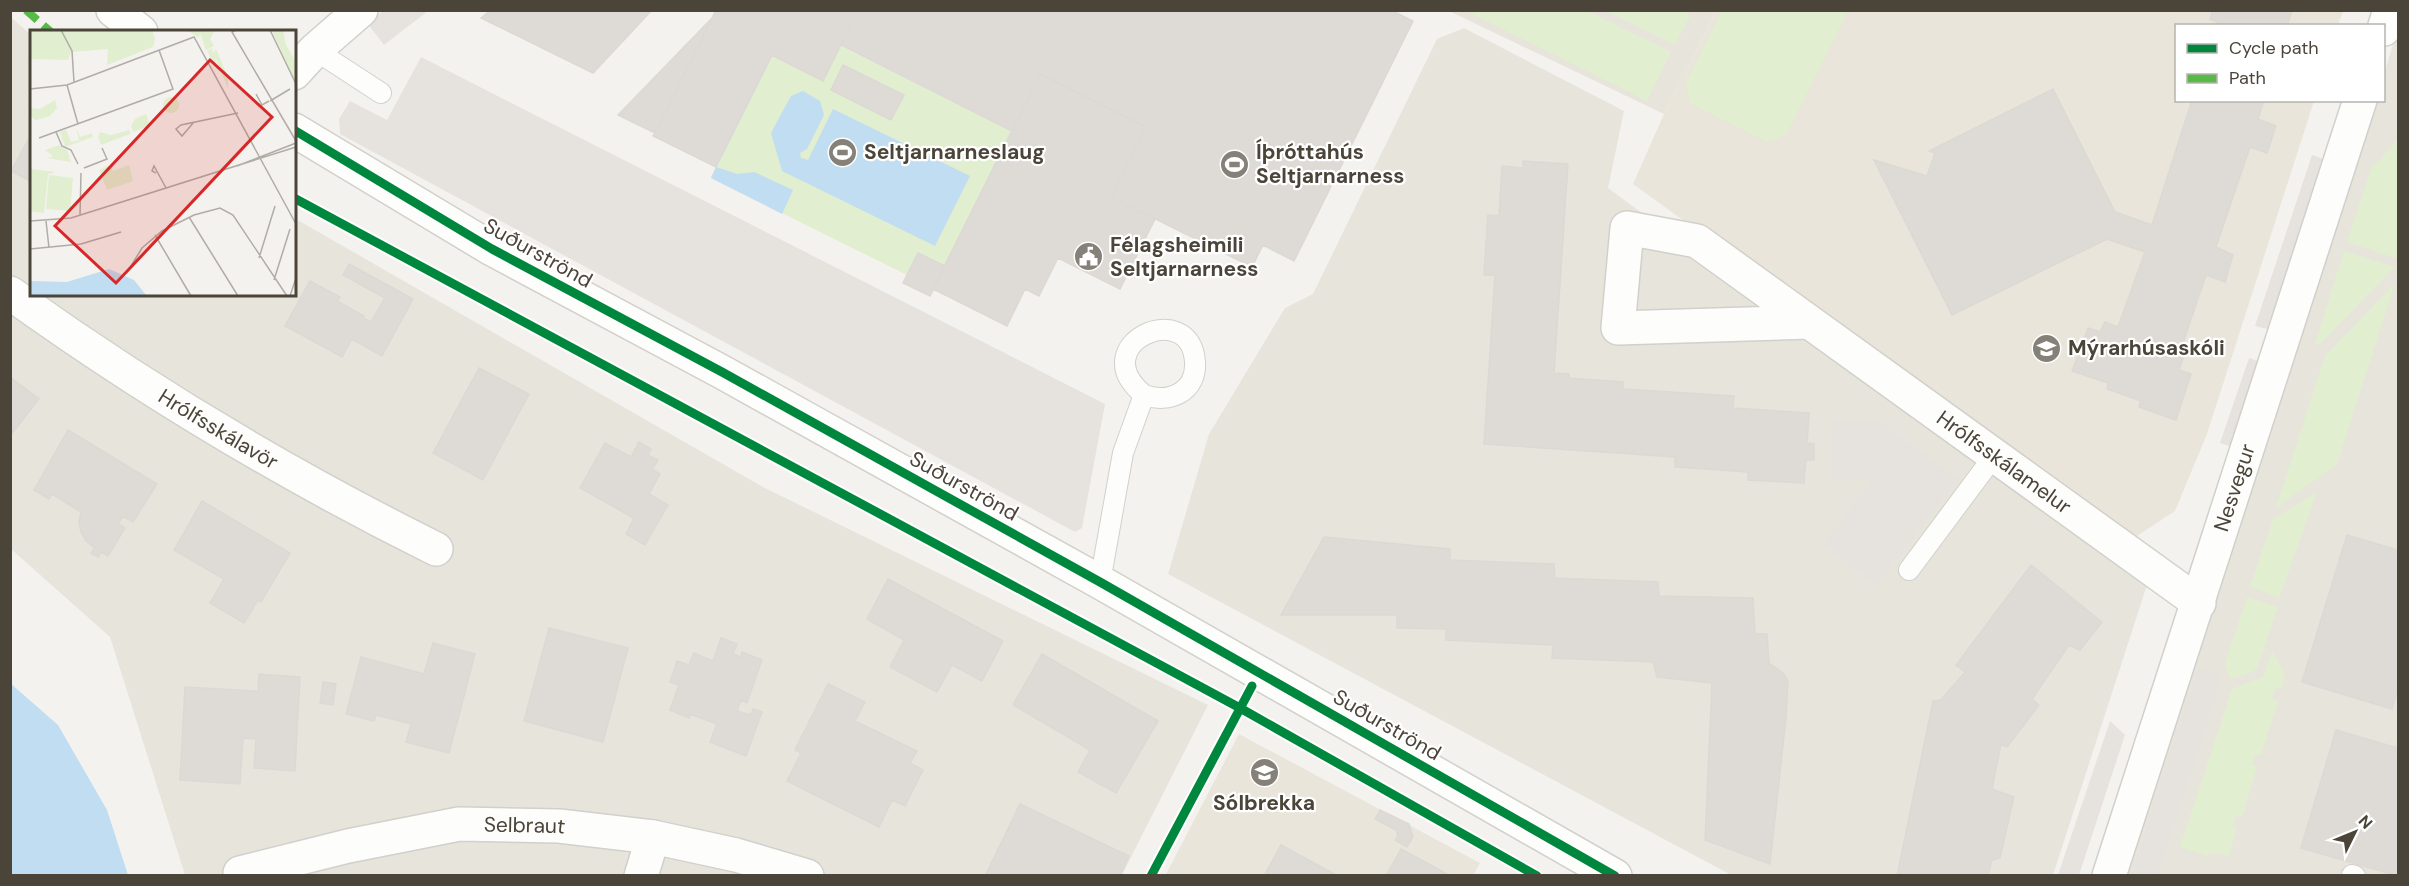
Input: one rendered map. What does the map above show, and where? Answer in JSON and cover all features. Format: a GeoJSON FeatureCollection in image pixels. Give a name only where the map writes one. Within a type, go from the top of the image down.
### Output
{"type":"FeatureCollection","features":[{"type":"Feature","properties":{"kind":"street"},"geometry":{"type":"LineString","coordinates":[[113,10],[138,30]]}},
{"type":"Feature","properties":{"kind":"street"},"geometry":{"type":"LineString","coordinates":[[305,62],[361,10]]}},
{"type":"Feature","properties":{"kind":"street"},"geometry":{"type":"LineString","coordinates":[[2385,26],[2390,10]]}},
{"type":"Feature","properties":{"kind":"street","name":"Nesvegur"},"geometry":{"type":"LineString","coordinates":[[2109,876],[2359,102]]}},
{"type":"Feature","properties":{"kind":"street","name":"Suðurströnd"},"geometry":{"type":"LineString","coordinates":[[296,131],[499,253],[722,372],[1100,582],[1615,876]]}},
{"type":"Feature","properties":{"kind":"street","name":"Hrólfsskálamelur"},"geometry":{"type":"LineString","coordinates":[[1809,322],[1618,328],[1627,228],[1697,241],[2199,603]]}},
{"type":"Feature","properties":{"kind":"street","name":"Hrólfsskálavör"},"geometry":{"type":"LineString","coordinates":[[10,293],[131,377],[240,445],[337,499],[436,549]]}},
{"type":"Feature","properties":{"kind":"street","name":"Selbraut"},"geometry":{"type":"LineString","coordinates":[[240,873],[348,846],[459,824],[559,825],[653,837],[736,855],[807,876]]}},
{"type":"Feature","properties":{"kind":"street"},"geometry":{"type":"LineString","coordinates":[[641,876],[653,837]]}},
{"type":"Feature","properties":{"kind":"lane"},"geometry":{"type":"LineString","coordinates":[[305,62],[381,93]]}},
{"type":"Feature","properties":{"kind":"lane"},"geometry":{"type":"LineString","coordinates":[[1100,582],[1123,453],[1144,394]]}},
{"type":"Feature","properties":{"kind":"lane"},"geometry":{"type":"LineString","coordinates":[[1909,570],[1994,456]]}},
{"type":"Feature","properties":{"kind":"shaded area"},"geometry":{"type":"Polygon","coordinates":[[[383,11],[428,11],[384,45],[367,23],[383,11]]]}},
{"type":"Feature","properties":{"kind":"shaded area"},"geometry":{"type":"Polygon","coordinates":[[[1449,11],[1716,11],[1664,114],[1449,11]]]}},
{"type":"Feature","properties":{"kind":"shaded area","name":"Mýrarhúsaskóli"},"geometry":{"type":"Polygon","coordinates":[[[1716,11],[2343,11],[2338,24],[2175,24],[2175,102],[2314,102],[2207,434],[2175,511],[2128,542],[1633,184],[1664,114],[1716,11]]]}},
{"type":"Feature","properties":{"kind":"shaded area"},"geometry":{"type":"Polygon","coordinates":[[[11,17],[30,34],[30,296],[296,296],[296,219],[763,487],[1208,705],[1122,875],[185,875],[110,637],[11,549],[11,17]]]}},
{"type":"Feature","properties":{"kind":"shaded area"},"geometry":{"type":"Polygon","coordinates":[[[1464,28],[1624,111],[1608,188],[2147,585],[2053,875],[1733,876],[1168,574],[1209,434],[1285,308],[1313,294],[1437,39],[1464,28]]]}},
{"type":"Feature","properties":{"kind":"shaded area"},"geometry":{"type":"Polygon","coordinates":[[[2398,28],[2398,875],[2125,876],[2375,102],[2385,102],[2385,71],[2398,28]]]}},
{"type":"Feature","properties":{"kind":"shaded area"},"geometry":{"type":"Polygon","coordinates":[[[421,57],[1105,404],[1082,528],[1075,532],[340,134],[339,119],[350,101],[387,120],[421,57]]]}},
{"type":"Feature","properties":{"kind":"shaded area"},"geometry":{"type":"Polygon","coordinates":[[[2312,155],[2323,159],[2267,329],[2255,326],[2312,155]]]}},
{"type":"Feature","properties":{"kind":"shaded area"},"geometry":{"type":"Polygon","coordinates":[[[2249,358],[2260,362],[2232,447],[2220,443],[2249,358]]]}},
{"type":"Feature","properties":{"kind":"shaded area"},"geometry":{"type":"Polygon","coordinates":[[[1831,419],[1879,420],[1958,480],[1876,585],[1823,544],[1872,480],[1832,480],[1831,419]]]}},
{"type":"Feature","properties":{"kind":"shaded area"},"geometry":{"type":"Polygon","coordinates":[[[2198,668],[2223,675],[2158,875],[2131,875],[2198,668]]]}},
{"type":"Feature","properties":{"kind":"shaded area"},"geometry":{"type":"Polygon","coordinates":[[[2110,721],[2125,735],[2079,875],[2058,875],[2110,721]]]}},
{"type":"Feature","properties":{"kind":"shaded area","name":"Sólbrekka"},"geometry":{"type":"Polygon","coordinates":[[[1239,734],[1480,863],[1473,876],[1165,876],[1239,734]]]}},
{"type":"Feature","properties":{"kind":"green space","name":"Seltjarnarneslaug"},"geometry":{"type":"Polygon","coordinates":[[[716,10],[858,11],[841,46],[1012,131],[945,266],[907,275],[711,178],[716,167],[653,136],[716,10]]]}},
{"type":"Feature","properties":{"kind":"green space"},"geometry":{"type":"Polygon","coordinates":[[[1474,10],[1588,11],[1671,52],[1647,101],[1472,14],[1474,10]]]}},
{"type":"Feature","properties":{"kind":"green space"},"geometry":{"type":"Polygon","coordinates":[[[1722,10],[1848,11],[1786,135],[1767,142],[1691,104],[1685,84],[1722,10]]]}},
{"type":"Feature","properties":{"kind":"green space"},"geometry":{"type":"Polygon","coordinates":[[[1606,11],[1687,11],[1690,16],[1675,45],[1606,11]]]}},
{"type":"Feature","properties":{"kind":"green space"},"geometry":{"type":"Polygon","coordinates":[[[2398,139],[2398,259],[2347,242],[2373,163],[2376,164],[2398,139]]]}},
{"type":"Feature","properties":{"kind":"green space"},"geometry":{"type":"Polygon","coordinates":[[[2344,251],[2395,267],[2320,344],[2315,344],[2344,251]]]}},
{"type":"Feature","properties":{"kind":"green space"},"geometry":{"type":"Polygon","coordinates":[[[2395,283],[2337,464],[2276,508],[2325,356],[2395,283]]]}},
{"type":"Feature","properties":{"kind":"green space"},"geometry":{"type":"Polygon","coordinates":[[[2317,492],[2279,598],[2250,586],[2273,519],[2317,492]]]}},
{"type":"Feature","properties":{"kind":"green space"},"geometry":{"type":"Polygon","coordinates":[[[2247,597],[2278,607],[2258,666],[2253,672],[2230,679],[2225,663],[2247,597]]]}},
{"type":"Feature","properties":{"kind":"green space"},"geometry":{"type":"Polygon","coordinates":[[[2272,651],[2285,674],[2281,689],[2275,688],[2272,699],[2278,701],[2261,755],[2255,755],[2252,765],[2257,767],[2242,817],[2236,815],[2233,826],[2237,828],[2229,856],[2212,852],[2207,856],[2180,847],[2232,689],[2263,677],[2272,651]]]}},
{"type":"Feature","properties":{"kind":"water"},"geometry":{"type":"Polygon","coordinates":[[[803,91],[820,101],[824,115],[807,149],[800,153],[801,158],[808,160],[833,109],[970,176],[935,246],[782,171],[771,133],[791,96],[803,91]]]}},
{"type":"Feature","properties":{"kind":"water"},"geometry":{"type":"Polygon","coordinates":[[[716,167],[737,174],[754,172],[793,190],[782,214],[711,178],[716,167]]]}},
{"type":"Feature","properties":{"kind":"water"},"geometry":{"type":"Polygon","coordinates":[[[10,683],[58,725],[107,810],[128,875],[11,875],[10,683]]]}},
{"type":"Feature","properties":{"kind":"building"},"geometry":{"type":"Polygon","coordinates":[[[491,10],[652,10],[593,73],[481,18],[491,10]]]}},
{"type":"Feature","properties":{"kind":"building"},"geometry":{"type":"Polygon","coordinates":[[[716,10],[858,10],[823,81],[772,55],[716,167],[653,136],[716,10]]]}},
{"type":"Feature","properties":{"kind":"building","name":"Íþróttahús Seltjarnarness"},"geometry":{"type":"Polygon","coordinates":[[[858,10],[1391,10],[1413,21],[1294,261],[1263,245],[1252,267],[1111,197],[1146,127],[1040,74],[1012,131],[841,45],[858,10]]]}},
{"type":"Feature","properties":{"kind":"building"},"geometry":{"type":"Polygon","coordinates":[[[2213,10],[2292,10],[2288,24],[2216,24],[2217,22],[2210,19],[2213,10]]]}},
{"type":"Feature","properties":{"kind":"building"},"geometry":{"type":"Polygon","coordinates":[[[713,17],[655,133],[618,115],[713,17]]]}},
{"type":"Feature","properties":{"kind":"building"},"geometry":{"type":"Polygon","coordinates":[[[843,65],[904,95],[891,120],[831,90],[843,65]]]}},
{"type":"Feature","properties":{"kind":"building"},"geometry":{"type":"Polygon","coordinates":[[[1040,74],[1146,127],[1111,197],[1155,219],[1120,289],[1058,258],[1039,296],[1025,289],[1007,326],[933,289],[1040,74]]]}},
{"type":"Feature","properties":{"kind":"building"},"geometry":{"type":"Polygon","coordinates":[[[2053,89],[2115,212],[2152,225],[2191,102],[2263,102],[2258,119],[2276,126],[2267,153],[2250,147],[2216,247],[2233,255],[2225,282],[2206,275],[2182,346],[2187,348],[2179,370],[2191,374],[2176,420],[2139,407],[2141,401],[2107,389],[2108,383],[2072,371],[2088,328],[2100,332],[2105,322],[2118,327],[2145,252],[2107,239],[1952,315],[1874,160],[1927,176],[1935,153],[1929,151],[2053,89]]]}},
{"type":"Feature","properties":{"kind":"building"},"geometry":{"type":"Polygon","coordinates":[[[30,137],[30,181],[11,171],[30,137]]]}},
{"type":"Feature","properties":{"kind":"building"},"geometry":{"type":"Polygon","coordinates":[[[1523,161],[1568,164],[1554,373],[1569,374],[1569,378],[1623,382],[1623,389],[1734,396],[1733,408],[1809,413],[1807,443],[1814,444],[1814,460],[1806,460],[1804,483],[1748,480],[1748,472],[1675,467],[1675,457],[1484,444],[1495,275],[1484,275],[1488,215],[1499,216],[1502,166],[1523,168],[1523,161]]]}},
{"type":"Feature","properties":{"kind":"building"},"geometry":{"type":"Polygon","coordinates":[[[918,253],[945,266],[930,296],[903,283],[918,253]]]}},
{"type":"Feature","properties":{"kind":"building"},"geometry":{"type":"Polygon","coordinates":[[[349,264],[413,299],[382,356],[352,339],[342,357],[285,326],[310,281],[340,297],[337,301],[371,322],[385,298],[343,275],[349,264]]]}},
{"type":"Feature","properties":{"kind":"building"},"geometry":{"type":"Polygon","coordinates":[[[479,368],[529,394],[483,480],[433,453],[479,368]]]}},
{"type":"Feature","properties":{"kind":"building"},"geometry":{"type":"Polygon","coordinates":[[[10,377],[39,399],[10,436],[10,377]]]}},
{"type":"Feature","properties":{"kind":"building"},"geometry":{"type":"Polygon","coordinates":[[[68,430],[157,484],[133,522],[123,516],[118,524],[125,528],[108,556],[101,552],[98,557],[91,553],[95,548],[86,541],[81,532],[79,522],[81,512],[52,494],[49,499],[34,490],[68,430]]]}},
{"type":"Feature","properties":{"kind":"building"},"geometry":{"type":"Polygon","coordinates":[[[639,442],[651,449],[648,455],[658,460],[652,469],[660,474],[649,494],[668,505],[645,545],[626,534],[634,518],[580,488],[605,443],[631,457],[639,442]]]}},
{"type":"Feature","properties":{"kind":"building"},"geometry":{"type":"Polygon","coordinates":[[[202,501],[290,553],[261,602],[258,600],[244,623],[210,603],[224,579],[174,550],[202,501]]]}},
{"type":"Feature","properties":{"kind":"building"},"geometry":{"type":"Polygon","coordinates":[[[2347,535],[2398,550],[2398,688],[2392,709],[2302,682],[2347,535]]]}},
{"type":"Feature","properties":{"kind":"building"},"geometry":{"type":"Polygon","coordinates":[[[1324,537],[1450,549],[1450,560],[1554,564],[1555,578],[1658,582],[1659,596],[1753,598],[1755,634],[1767,634],[1769,663],[1783,673],[1788,681],[1770,864],[1705,840],[1712,683],[1657,677],[1653,662],[1552,658],[1553,645],[1446,640],[1446,629],[1397,628],[1397,615],[1281,615],[1324,537]]]}},
{"type":"Feature","properties":{"kind":"building"},"geometry":{"type":"Polygon","coordinates":[[[2031,565],[2102,622],[2080,650],[2069,645],[2032,699],[2039,705],[2007,747],[2001,744],[1992,789],[2014,797],[2000,858],[1992,860],[1988,876],[1897,876],[1933,701],[1941,700],[1965,672],[1956,665],[2031,565]]]}},
{"type":"Feature","properties":{"kind":"building"},"geometry":{"type":"Polygon","coordinates":[[[888,579],[1003,641],[982,681],[952,665],[937,692],[890,667],[904,640],[867,619],[888,579]]]}},
{"type":"Feature","properties":{"kind":"building"},"geometry":{"type":"Polygon","coordinates":[[[549,628],[628,648],[603,742],[524,721],[549,628]]]}},
{"type":"Feature","properties":{"kind":"building"},"geometry":{"type":"Polygon","coordinates":[[[721,638],[737,644],[733,654],[741,657],[742,652],[762,660],[747,703],[741,700],[737,711],[751,715],[753,709],[762,712],[746,756],[710,742],[717,724],[690,714],[689,718],[670,710],[679,685],[670,682],[677,661],[689,665],[694,653],[713,661],[721,638]]]}},
{"type":"Feature","properties":{"kind":"building"},"geometry":{"type":"Polygon","coordinates":[[[433,643],[475,654],[449,753],[406,742],[411,724],[376,715],[374,721],[346,714],[361,657],[424,674],[433,643]]]}},
{"type":"Feature","properties":{"kind":"building"},"geometry":{"type":"Polygon","coordinates":[[[1042,654],[1158,721],[1116,793],[1078,772],[1090,750],[1013,705],[1042,654]]]}},
{"type":"Feature","properties":{"kind":"building"},"geometry":{"type":"Polygon","coordinates":[[[259,674],[300,677],[295,771],[254,768],[256,739],[243,738],[240,784],[180,780],[185,687],[258,691],[259,674]]]}},
{"type":"Feature","properties":{"kind":"building"},"geometry":{"type":"Polygon","coordinates":[[[323,682],[336,684],[333,705],[320,703],[323,682]]]}},
{"type":"Feature","properties":{"kind":"building"},"geometry":{"type":"Polygon","coordinates":[[[828,684],[865,702],[855,721],[917,751],[910,763],[923,770],[905,806],[892,800],[879,827],[787,781],[801,753],[795,750],[828,684]]]}},
{"type":"Feature","properties":{"kind":"building"},"geometry":{"type":"Polygon","coordinates":[[[2336,730],[2398,748],[2398,876],[2301,848],[2336,730]]]}},
{"type":"Feature","properties":{"kind":"building"},"geometry":{"type":"Polygon","coordinates":[[[1020,804],[1129,856],[1120,876],[985,876],[1020,804]]]}},
{"type":"Feature","properties":{"kind":"building"},"geometry":{"type":"Polygon","coordinates":[[[1380,810],[1409,824],[1413,837],[1407,847],[1395,840],[1398,836],[1396,830],[1375,819],[1380,810]]]}},
{"type":"Feature","properties":{"kind":"building"},"geometry":{"type":"Polygon","coordinates":[[[1281,845],[1338,876],[1264,876],[1281,845]]]}},
{"type":"Feature","properties":{"kind":"building"},"geometry":{"type":"Polygon","coordinates":[[[1401,849],[1449,875],[1386,876],[1401,849]]]}},
{"type":"Feature","properties":{"kind":"marked path"},"geometry":{"type":"LineString","coordinates":[[26,10],[49,30]]}},
{"type":"Feature","properties":{"kind":"cycle path"},"geometry":{"type":"LineString","coordinates":[[296,131],[492,249],[722,372],[1100,582],[1615,876]]}},
{"type":"Feature","properties":{"kind":"cycle path"},"geometry":{"type":"LineString","coordinates":[[296,199],[1240,708],[1537,876]]}},
{"type":"Feature","properties":{"kind":"cycle path"},"geometry":{"type":"LineString","coordinates":[[1151,876],[1252,686]]}},
{"type":"Feature","properties":{"kind":"place","name":"Seltjarnarneslaug"},"geometry":{"type":"Point","coordinates":[843,152]}},
{"type":"Feature","properties":{"kind":"place","name":"Íþróttahús Seltjarnarness"},"geometry":{"type":"Point","coordinates":[1235,164]}},
{"type":"Feature","properties":{"kind":"place","name":"Félagsheimili Seltjarnarness"},"geometry":{"type":"Point","coordinates":[1089,257]}},
{"type":"Feature","properties":{"kind":"place","name":"Mýrarhúsaskóli"},"geometry":{"type":"Point","coordinates":[2047,348]}},
{"type":"Feature","properties":{"kind":"place","name":"Sólbrekka"},"geometry":{"type":"Point","coordinates":[1264,772]}}]}
